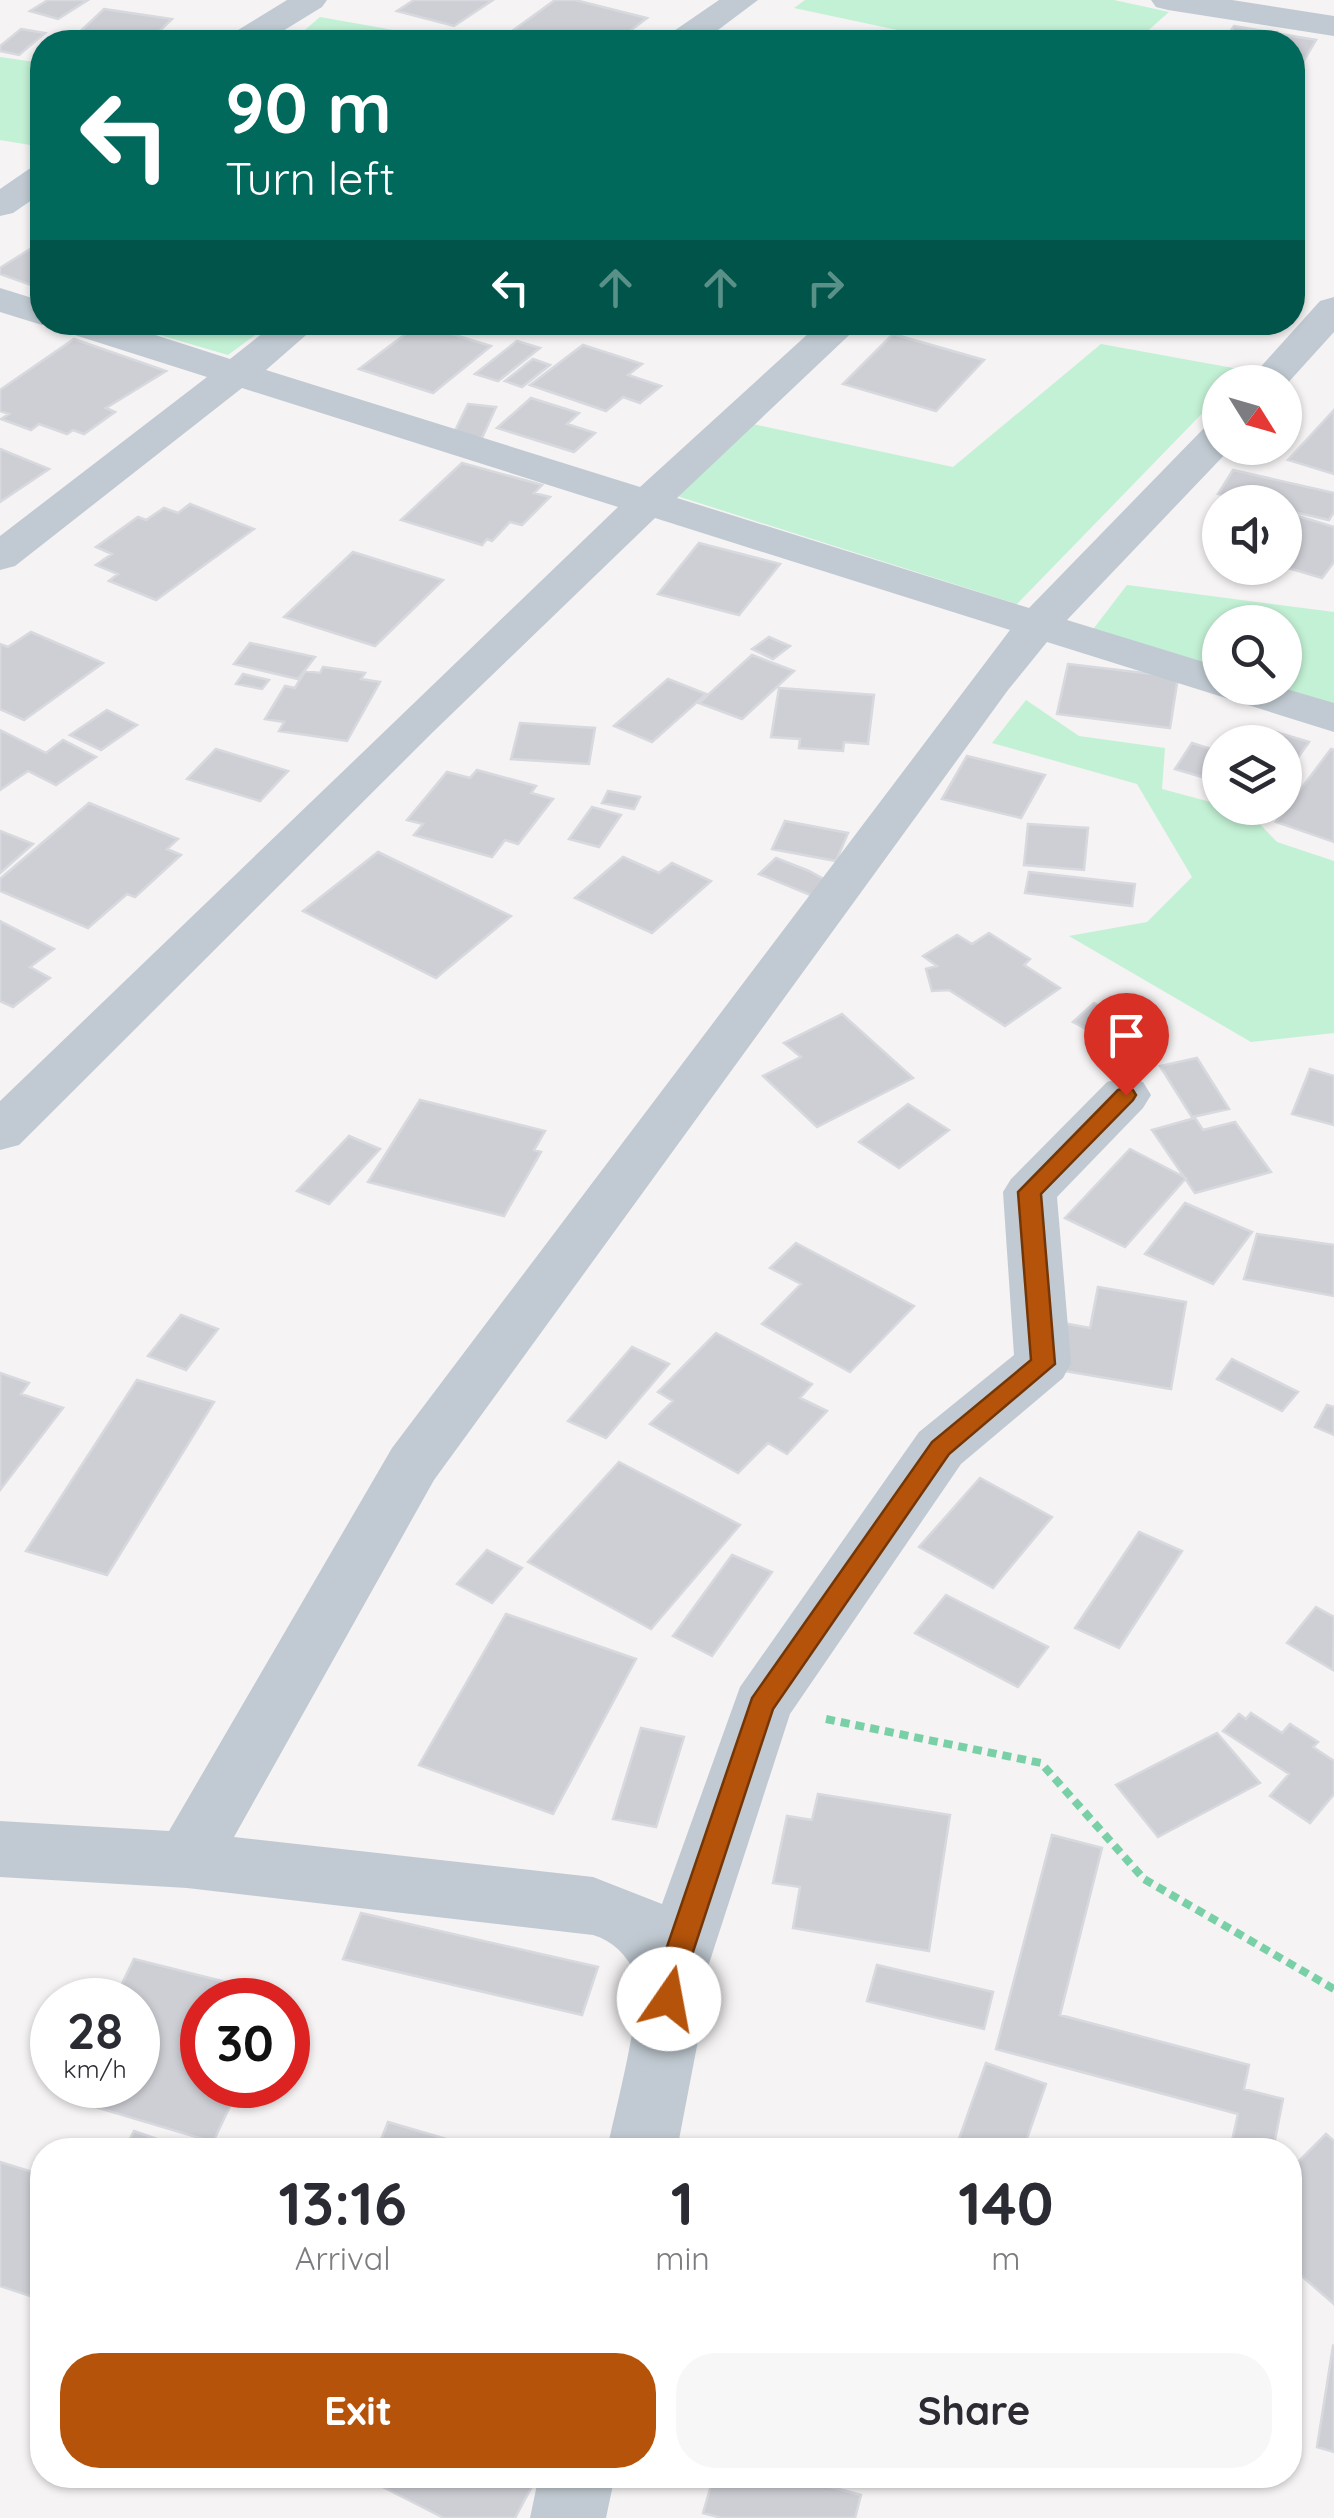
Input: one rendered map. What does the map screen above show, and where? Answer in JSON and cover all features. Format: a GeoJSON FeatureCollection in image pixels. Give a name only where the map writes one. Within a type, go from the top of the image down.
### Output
{"type":"FeatureCollection","features":[{"type":"Feature","properties":{"kind":"street"},"geometry":{"type":"LineString","coordinates":[[261,30],[310,0]]}},
{"type":"Feature","properties":{"kind":"street"},"geometry":{"type":"LineString","coordinates":[[697,30],[741,0]]}},
{"type":"Feature","properties":{"kind":"street"},"geometry":{"type":"LineString","coordinates":[[1168,0],[1217,23],[1334,26]]}},
{"type":"Feature","properties":{"kind":"street"},"geometry":{"type":"LineString","coordinates":[[0,205],[30,184]]}},
{"type":"Feature","properties":{"kind":"street"},"geometry":{"type":"LineString","coordinates":[[0,300],[30,309]]}},
{"type":"Feature","properties":{"kind":"street"},"geometry":{"type":"LineString","coordinates":[[1283,365],[1334,309]]}},
{"type":"Feature","properties":{"kind":"street"},"geometry":{"type":"LineString","coordinates":[[114,335],[1202,676]]}},
{"type":"Feature","properties":{"kind":"street"},"geometry":{"type":"LineString","coordinates":[[0,557],[285,335]]}},
{"type":"Feature","properties":{"kind":"street"},"geometry":{"type":"LineString","coordinates":[[0,1132],[446,690],[643,503],[830,335]]}},
{"type":"Feature","properties":{"kind":"street"},"geometry":{"type":"LineString","coordinates":[[187,1860],[413,1464],[1038,624],[1202,454]]}},
{"type":"Feature","properties":{"kind":"street"},"geometry":{"type":"LineString","coordinates":[[1292,705],[1334,718]]}},
{"type":"Feature","properties":{"kind":"street"},"geometry":{"type":"LineString","coordinates":[[644,2138],[667,2025],[672,1973],[762,1706],[940,1448],[1043,1364],[1030,1192],[1126,1095]]}},
{"type":"Feature","properties":{"kind":"street"},"geometry":{"type":"LineString","coordinates":[[0,1848],[187,1860],[593,1906],[636,1920],[672,1973]]}},
{"type":"Feature","properties":{"kind":"street"},"geometry":{"type":"LineString","coordinates":[[568,2518],[574,2488]]}},
{"type":"Feature","properties":{"kind":"path"},"geometry":{"type":"LineString","coordinates":[[762,1706],[1041,1763],[1144,1879],[1334,1989]]}},
{"type":"Feature","properties":{"kind":"green space"},"geometry":{"type":"Polygon","coordinates":[[[805,0],[1114,0],[1169,12],[1149,30],[898,30],[794,8],[805,0]]]}},
{"type":"Feature","properties":{"kind":"green space"},"geometry":{"type":"Polygon","coordinates":[[[320,17],[393,30],[305,30],[320,17]]]}},
{"type":"Feature","properties":{"kind":"green space"},"geometry":{"type":"Polygon","coordinates":[[[0,57],[30,61],[30,145],[0,140],[0,57]]]}},
{"type":"Feature","properties":{"kind":"green space"},"geometry":{"type":"Polygon","coordinates":[[[160,335],[255,335],[228,355],[160,335]]]}},
{"type":"Feature","properties":{"kind":"green space"},"geometry":{"type":"Polygon","coordinates":[[[1101,344],[1216,365],[1202,365],[1202,414],[1017,604],[677,496],[748,423],[953,467],[1101,344]]]}},
{"type":"Feature","properties":{"kind":"green space"},"geometry":{"type":"Polygon","coordinates":[[[1127,585],[1280,605],[1202,605],[1202,666],[1091,632],[1127,585]]]}},
{"type":"Feature","properties":{"kind":"green space"},"geometry":{"type":"Polygon","coordinates":[[[1302,608],[1334,612],[1334,706],[1302,697],[1302,608]]]}},
{"type":"Feature","properties":{"kind":"green space"},"geometry":{"type":"Polygon","coordinates":[[[1026,700],[1079,736],[1165,748],[1162,789],[1202,800],[1202,825],[1261,825],[1277,842],[1334,861],[1334,1033],[1251,1042],[1069,936],[1147,922],[1192,877],[1137,784],[992,743],[1026,700]]]}},
{"type":"Feature","properties":{"kind":"building"},"geometry":{"type":"Polygon","coordinates":[[[48,0],[88,0],[58,19],[30,11],[48,0]]]}},
{"type":"Feature","properties":{"kind":"building"},"geometry":{"type":"Polygon","coordinates":[[[414,0],[493,0],[454,26],[397,11],[414,0]]]}},
{"type":"Feature","properties":{"kind":"building"},"geometry":{"type":"Polygon","coordinates":[[[555,0],[575,0],[647,18],[631,30],[514,30],[555,0]]]}},
{"type":"Feature","properties":{"kind":"building"},"geometry":{"type":"Polygon","coordinates":[[[104,9],[172,19],[161,30],[82,30],[104,9]]]}},
{"type":"Feature","properties":{"kind":"building"},"geometry":{"type":"Polygon","coordinates":[[[21,29],[30,30],[30,46],[19,55],[0,51],[0,46],[21,29]]]}},
{"type":"Feature","properties":{"kind":"building"},"geometry":{"type":"Polygon","coordinates":[[[1305,38],[1316,40],[1305,59],[1305,38]]]}},
{"type":"Feature","properties":{"kind":"building"},"geometry":{"type":"Polygon","coordinates":[[[30,249],[30,285],[0,274],[0,268],[30,249]]]}},
{"type":"Feature","properties":{"kind":"building"},"geometry":{"type":"Polygon","coordinates":[[[404,335],[455,335],[491,346],[433,393],[359,369],[404,335]]]}},
{"type":"Feature","properties":{"kind":"building"},"geometry":{"type":"Polygon","coordinates":[[[892,335],[984,360],[936,411],[843,384],[892,335]]]}},
{"type":"Feature","properties":{"kind":"building"},"geometry":{"type":"Polygon","coordinates":[[[74,339],[166,371],[106,408],[115,412],[84,434],[73,430],[67,434],[39,424],[31,430],[1,419],[9,414],[0,411],[0,390],[74,339]]]}},
{"type":"Feature","properties":{"kind":"building"},"geometry":{"type":"Polygon","coordinates":[[[517,341],[540,348],[498,381],[475,374],[517,341]]]}},
{"type":"Feature","properties":{"kind":"building"},"geometry":{"type":"Polygon","coordinates":[[[583,345],[642,364],[628,375],[661,386],[640,403],[623,397],[606,411],[530,385],[583,345]]]}},
{"type":"Feature","properties":{"kind":"building"},"geometry":{"type":"Polygon","coordinates":[[[533,359],[550,365],[522,387],[505,381],[533,359]]]}},
{"type":"Feature","properties":{"kind":"building"},"geometry":{"type":"Polygon","coordinates":[[[531,398],[579,413],[567,424],[595,433],[574,452],[497,428],[531,398]]]}},
{"type":"Feature","properties":{"kind":"building"},"geometry":{"type":"Polygon","coordinates":[[[468,404],[496,407],[482,438],[453,435],[468,404]]]}},
{"type":"Feature","properties":{"kind":"building"},"geometry":{"type":"Polygon","coordinates":[[[1334,410],[1334,474],[1302,464],[1302,445],[1334,410]]]}},
{"type":"Feature","properties":{"kind":"building"},"geometry":{"type":"Polygon","coordinates":[[[0,449],[49,469],[0,502],[0,449]]]}},
{"type":"Feature","properties":{"kind":"building"},"geometry":{"type":"Polygon","coordinates":[[[462,463],[542,485],[534,493],[550,497],[522,525],[510,522],[492,541],[487,539],[482,545],[401,520],[462,463]]]}},
{"type":"Feature","properties":{"kind":"building"},"geometry":{"type":"Polygon","coordinates":[[[1233,470],[1299,485],[1224,485],[1233,470]]]}},
{"type":"Feature","properties":{"kind":"building"},"geometry":{"type":"Polygon","coordinates":[[[1302,486],[1334,493],[1334,512],[1329,520],[1302,514],[1302,486]]]}},
{"type":"Feature","properties":{"kind":"building"},"geometry":{"type":"Polygon","coordinates":[[[190,504],[254,529],[156,600],[109,581],[118,574],[96,565],[112,554],[96,547],[138,517],[146,520],[164,508],[178,513],[190,504]]]}},
{"type":"Feature","properties":{"kind":"building"},"geometry":{"type":"Polygon","coordinates":[[[1302,517],[1334,527],[1334,562],[1322,578],[1302,572],[1302,517]]]}},
{"type":"Feature","properties":{"kind":"building"},"geometry":{"type":"Polygon","coordinates":[[[699,543],[780,564],[739,615],[658,594],[699,543]]]}},
{"type":"Feature","properties":{"kind":"building"},"geometry":{"type":"Polygon","coordinates":[[[353,552],[443,580],[375,646],[284,617],[353,552]]]}},
{"type":"Feature","properties":{"kind":"building"},"geometry":{"type":"Polygon","coordinates":[[[31,632],[103,663],[24,720],[0,709],[0,644],[8,647],[31,632]]]}},
{"type":"Feature","properties":{"kind":"building"},"geometry":{"type":"Polygon","coordinates":[[[769,637],[790,646],[773,659],[752,649],[769,637]]]}},
{"type":"Feature","properties":{"kind":"building"},"geometry":{"type":"Polygon","coordinates":[[[250,643],[315,657],[298,679],[234,664],[250,643]]]}},
{"type":"Feature","properties":{"kind":"building"},"geometry":{"type":"Polygon","coordinates":[[[752,655],[794,671],[742,719],[699,703],[752,655]]]}},
{"type":"Feature","properties":{"kind":"building"},"geometry":{"type":"Polygon","coordinates":[[[1068,664],[1178,677],[1170,728],[1057,714],[1068,664]]]}},
{"type":"Feature","properties":{"kind":"building"},"geometry":{"type":"Polygon","coordinates":[[[323,667],[365,673],[361,679],[380,682],[347,741],[279,731],[284,722],[265,719],[285,686],[295,688],[305,671],[320,673],[323,667]]]}},
{"type":"Feature","properties":{"kind":"building"},"geometry":{"type":"Polygon","coordinates":[[[243,674],[269,680],[262,689],[236,684],[243,674]]]}},
{"type":"Feature","properties":{"kind":"building"},"geometry":{"type":"Polygon","coordinates":[[[668,679],[706,694],[652,742],[614,726],[668,679]]]}},
{"type":"Feature","properties":{"kind":"building"},"geometry":{"type":"Polygon","coordinates":[[[779,688],[874,695],[868,744],[844,742],[843,751],[799,748],[800,739],[771,737],[779,688]]]}},
{"type":"Feature","properties":{"kind":"building"},"geometry":{"type":"Polygon","coordinates":[[[107,710],[137,725],[101,750],[70,735],[107,710]]]}},
{"type":"Feature","properties":{"kind":"building"},"geometry":{"type":"Polygon","coordinates":[[[520,723],[595,728],[589,764],[511,759],[520,723]]]}},
{"type":"Feature","properties":{"kind":"building"},"geometry":{"type":"Polygon","coordinates":[[[0,730],[46,753],[63,740],[96,757],[56,785],[28,771],[0,790],[0,730]]]}},
{"type":"Feature","properties":{"kind":"building"},"geometry":{"type":"Polygon","coordinates":[[[1192,743],[1202,746],[1202,777],[1175,769],[1192,743]]]}},
{"type":"Feature","properties":{"kind":"building"},"geometry":{"type":"Polygon","coordinates":[[[216,749],[288,771],[260,801],[187,779],[216,749]]]}},
{"type":"Feature","properties":{"kind":"building"},"geometry":{"type":"Polygon","coordinates":[[[1334,750],[1334,842],[1285,825],[1302,825],[1302,787],[1334,750]]]}},
{"type":"Feature","properties":{"kind":"building"},"geometry":{"type":"Polygon","coordinates":[[[967,756],[1045,775],[1021,818],[942,799],[967,756]]]}},
{"type":"Feature","properties":{"kind":"building"},"geometry":{"type":"Polygon","coordinates":[[[477,770],[536,786],[531,793],[553,799],[518,844],[505,840],[492,857],[414,835],[423,824],[407,820],[447,772],[470,778],[477,770]]]}},
{"type":"Feature","properties":{"kind":"building"},"geometry":{"type":"Polygon","coordinates":[[[608,791],[640,797],[634,809],[602,803],[608,791]]]}},
{"type":"Feature","properties":{"kind":"building"},"geometry":{"type":"Polygon","coordinates":[[[89,803],[178,839],[167,849],[181,855],[135,897],[127,894],[88,928],[0,891],[0,879],[89,803]]]}},
{"type":"Feature","properties":{"kind":"building"},"geometry":{"type":"Polygon","coordinates":[[[592,807],[621,815],[599,847],[569,839],[592,807]]]}},
{"type":"Feature","properties":{"kind":"building"},"geometry":{"type":"Polygon","coordinates":[[[785,821],[848,833],[836,861],[772,849],[785,821]]]}},
{"type":"Feature","properties":{"kind":"building"},"geometry":{"type":"Polygon","coordinates":[[[1028,824],[1088,828],[1084,870],[1024,865],[1028,824]]]}},
{"type":"Feature","properties":{"kind":"building"},"geometry":{"type":"Polygon","coordinates":[[[0,831],[33,844],[0,873],[0,831]]]}},
{"type":"Feature","properties":{"kind":"building"},"geometry":{"type":"Polygon","coordinates":[[[378,852],[511,916],[436,978],[303,911],[378,852]]]}},
{"type":"Feature","properties":{"kind":"building"},"geometry":{"type":"Polygon","coordinates":[[[623,857],[659,873],[672,863],[711,881],[652,933],[575,898],[623,857]]]}},
{"type":"Feature","properties":{"kind":"building"},"geometry":{"type":"Polygon","coordinates":[[[776,858],[829,882],[813,896],[759,874],[776,858]]]}},
{"type":"Feature","properties":{"kind":"building"},"geometry":{"type":"Polygon","coordinates":[[[1029,872],[1135,884],[1132,906],[1025,893],[1029,872]]]}},
{"type":"Feature","properties":{"kind":"building"},"geometry":{"type":"Polygon","coordinates":[[[0,921],[54,949],[30,967],[50,978],[13,1007],[0,1001],[0,921]]]}},
{"type":"Feature","properties":{"kind":"building"},"geometry":{"type":"Polygon","coordinates":[[[989,933],[1030,959],[1024,965],[1060,988],[1005,1026],[949,990],[932,991],[926,969],[937,966],[923,956],[957,935],[972,944],[989,933]]]}},
{"type":"Feature","properties":{"kind":"building"},"geometry":{"type":"Polygon","coordinates":[[[1094,1003],[1144,1028],[1122,1048],[1073,1022],[1094,1003]]]}},
{"type":"Feature","properties":{"kind":"building"},"geometry":{"type":"Polygon","coordinates":[[[842,1014],[913,1078],[817,1127],[763,1076],[801,1057],[784,1043],[842,1014]]]}},
{"type":"Feature","properties":{"kind":"building"},"geometry":{"type":"Polygon","coordinates":[[[1197,1058],[1229,1109],[1192,1117],[1160,1066],[1197,1058]]]}},
{"type":"Feature","properties":{"kind":"building"},"geometry":{"type":"Polygon","coordinates":[[[1310,1069],[1334,1076],[1334,1125],[1292,1114],[1310,1069]]]}},
{"type":"Feature","properties":{"kind":"building"},"geometry":{"type":"Polygon","coordinates":[[[420,1100],[545,1131],[534,1150],[541,1152],[504,1216],[368,1182],[420,1100]]]}},
{"type":"Feature","properties":{"kind":"building"},"geometry":{"type":"Polygon","coordinates":[[[908,1104],[949,1130],[899,1168],[859,1142],[908,1104]]]}},
{"type":"Feature","properties":{"kind":"building"},"geometry":{"type":"Polygon","coordinates":[[[1195,1118],[1203,1130],[1235,1122],[1271,1172],[1195,1193],[1152,1130],[1195,1118]]]}},
{"type":"Feature","properties":{"kind":"building"},"geometry":{"type":"Polygon","coordinates":[[[349,1136],[380,1149],[329,1204],[297,1191],[349,1136]]]}},
{"type":"Feature","properties":{"kind":"building"},"geometry":{"type":"Polygon","coordinates":[[[1130,1149],[1186,1178],[1125,1247],[1065,1218],[1130,1149]]]}},
{"type":"Feature","properties":{"kind":"building"},"geometry":{"type":"Polygon","coordinates":[[[1185,1203],[1252,1232],[1213,1284],[1145,1254],[1185,1203]]]}},
{"type":"Feature","properties":{"kind":"building"},"geometry":{"type":"Polygon","coordinates":[[[1257,1234],[1334,1245],[1334,1296],[1244,1279],[1257,1234]]]}},
{"type":"Feature","properties":{"kind":"building"},"geometry":{"type":"Polygon","coordinates":[[[796,1243],[914,1306],[850,1372],[762,1324],[801,1284],[770,1268],[796,1243]]]}},
{"type":"Feature","properties":{"kind":"building"},"geometry":{"type":"Polygon","coordinates":[[[1098,1287],[1186,1302],[1171,1389],[1053,1369],[1063,1323],[1090,1328],[1098,1287]]]}},
{"type":"Feature","properties":{"kind":"building"},"geometry":{"type":"Polygon","coordinates":[[[181,1315],[218,1329],[186,1370],[148,1356],[181,1315]]]}},
{"type":"Feature","properties":{"kind":"building"},"geometry":{"type":"Polygon","coordinates":[[[716,1333],[812,1384],[800,1398],[827,1411],[787,1454],[768,1443],[738,1473],[650,1424],[673,1401],[658,1392],[716,1333]]]}},
{"type":"Feature","properties":{"kind":"building"},"geometry":{"type":"Polygon","coordinates":[[[632,1347],[669,1364],[606,1438],[568,1421],[632,1347]]]}},
{"type":"Feature","properties":{"kind":"building"},"geometry":{"type":"Polygon","coordinates":[[[1232,1359],[1298,1392],[1282,1411],[1217,1379],[1232,1359]]]}},
{"type":"Feature","properties":{"kind":"building"},"geometry":{"type":"Polygon","coordinates":[[[0,1373],[29,1383],[21,1394],[63,1408],[0,1490],[0,1373]]]}},
{"type":"Feature","properties":{"kind":"building"},"geometry":{"type":"Polygon","coordinates":[[[137,1380],[214,1402],[107,1575],[26,1551],[137,1380]]]}},
{"type":"Feature","properties":{"kind":"building"},"geometry":{"type":"Polygon","coordinates":[[[1327,1405],[1334,1407],[1334,1435],[1315,1427],[1327,1405]]]}},
{"type":"Feature","properties":{"kind":"building"},"geometry":{"type":"Polygon","coordinates":[[[619,1462],[740,1525],[651,1629],[528,1562],[619,1462]]]}},
{"type":"Feature","properties":{"kind":"building"},"geometry":{"type":"Polygon","coordinates":[[[980,1478],[1052,1517],[993,1588],[919,1547],[980,1478]]]}},
{"type":"Feature","properties":{"kind":"building"},"geometry":{"type":"Polygon","coordinates":[[[1139,1532],[1182,1551],[1119,1648],[1075,1628],[1139,1532]]]}},
{"type":"Feature","properties":{"kind":"building"},"geometry":{"type":"Polygon","coordinates":[[[487,1550],[522,1568],[492,1603],[457,1584],[487,1550]]]}},
{"type":"Feature","properties":{"kind":"building"},"geometry":{"type":"Polygon","coordinates":[[[732,1555],[772,1572],[712,1656],[673,1636],[732,1555]]]}},
{"type":"Feature","properties":{"kind":"building"},"geometry":{"type":"Polygon","coordinates":[[[946,1595],[1048,1647],[1018,1687],[915,1633],[946,1595]]]}},
{"type":"Feature","properties":{"kind":"building"},"geometry":{"type":"Polygon","coordinates":[[[1316,1607],[1334,1617],[1333,1670],[1287,1643],[1316,1607]]]}},
{"type":"Feature","properties":{"kind":"building"},"geometry":{"type":"Polygon","coordinates":[[[506,1614],[636,1659],[553,1814],[419,1765],[506,1614]]]}},
{"type":"Feature","properties":{"kind":"building"},"geometry":{"type":"Polygon","coordinates":[[[1251,1713],[1282,1733],[1290,1724],[1318,1742],[1313,1747],[1334,1761],[1334,1794],[1310,1823],[1270,1796],[1289,1774],[1223,1731],[1239,1714],[1246,1719],[1251,1713]]]}},
{"type":"Feature","properties":{"kind":"building"},"geometry":{"type":"Polygon","coordinates":[[[641,1728],[684,1737],[656,1827],[613,1819],[641,1728]]]}},
{"type":"Feature","properties":{"kind":"building"},"geometry":{"type":"Polygon","coordinates":[[[1217,1733],[1260,1783],[1158,1837],[1116,1785],[1217,1733]]]}},
{"type":"Feature","properties":{"kind":"building"},"geometry":{"type":"Polygon","coordinates":[[[818,1794],[950,1815],[929,1951],[793,1928],[800,1887],[773,1883],[787,1816],[812,1820],[818,1794]]]}},
{"type":"Feature","properties":{"kind":"building"},"geometry":{"type":"Polygon","coordinates":[[[1052,1835],[1102,1848],[1060,2015],[1249,2065],[1244,2089],[1283,2099],[1275,2138],[1233,2138],[1238,2114],[996,2049],[1052,1835]]]}},
{"type":"Feature","properties":{"kind":"building"},"geometry":{"type":"Polygon","coordinates":[[[361,1913],[598,1967],[582,2015],[343,1959],[361,1913]]]}},
{"type":"Feature","properties":{"kind":"building"},"geometry":{"type":"Polygon","coordinates":[[[134,1959],[210,1978],[180,1978],[180,2108],[229,2108],[215,2138],[200,2138],[99,2108],[160,2108],[160,1978],[125,1978],[134,1959]]]}},
{"type":"Feature","properties":{"kind":"building"},"geometry":{"type":"Polygon","coordinates":[[[877,1965],[993,1992],[984,2029],[867,2001],[877,1965]]]}},
{"type":"Feature","properties":{"kind":"building"},"geometry":{"type":"Polygon","coordinates":[[[986,2063],[1046,2084],[1027,2138],[959,2138],[986,2063]]]}},
{"type":"Feature","properties":{"kind":"building"},"geometry":{"type":"Polygon","coordinates":[[[388,2122],[443,2138],[382,2138],[388,2122]]]}},
{"type":"Feature","properties":{"kind":"building"},"geometry":{"type":"Polygon","coordinates":[[[134,2131],[154,2138],[130,2138],[134,2131]]]}},
{"type":"Feature","properties":{"kind":"building"},"geometry":{"type":"Polygon","coordinates":[[[1326,2134],[1334,2141],[1334,2304],[1302,2276],[1302,2158],[1326,2134]]]}},
{"type":"Feature","properties":{"kind":"building"},"geometry":{"type":"Polygon","coordinates":[[[0,2162],[30,2171],[30,2296],[0,2286],[0,2162]]]}},
{"type":"Feature","properties":{"kind":"building"},"geometry":{"type":"Polygon","coordinates":[[[1334,2347],[1334,2452],[1317,2447],[1334,2347]]]}},
{"type":"Feature","properties":{"kind":"building"},"geometry":{"type":"Polygon","coordinates":[[[385,2488],[531,2488],[515,2518],[444,2518],[385,2488]]]}},
{"type":"Feature","properties":{"kind":"building"},"geometry":{"type":"Polygon","coordinates":[[[710,2488],[835,2488],[861,2495],[855,2518],[722,2518],[703,2513],[710,2488]]]}},
{"type":"Feature","properties":{"kind":"route"},"geometry":{"type":"LineString","coordinates":[[669,1999],[672,1973],[762,1706],[940,1448],[1043,1364],[1030,1192],[1126,1095]]}}]}
